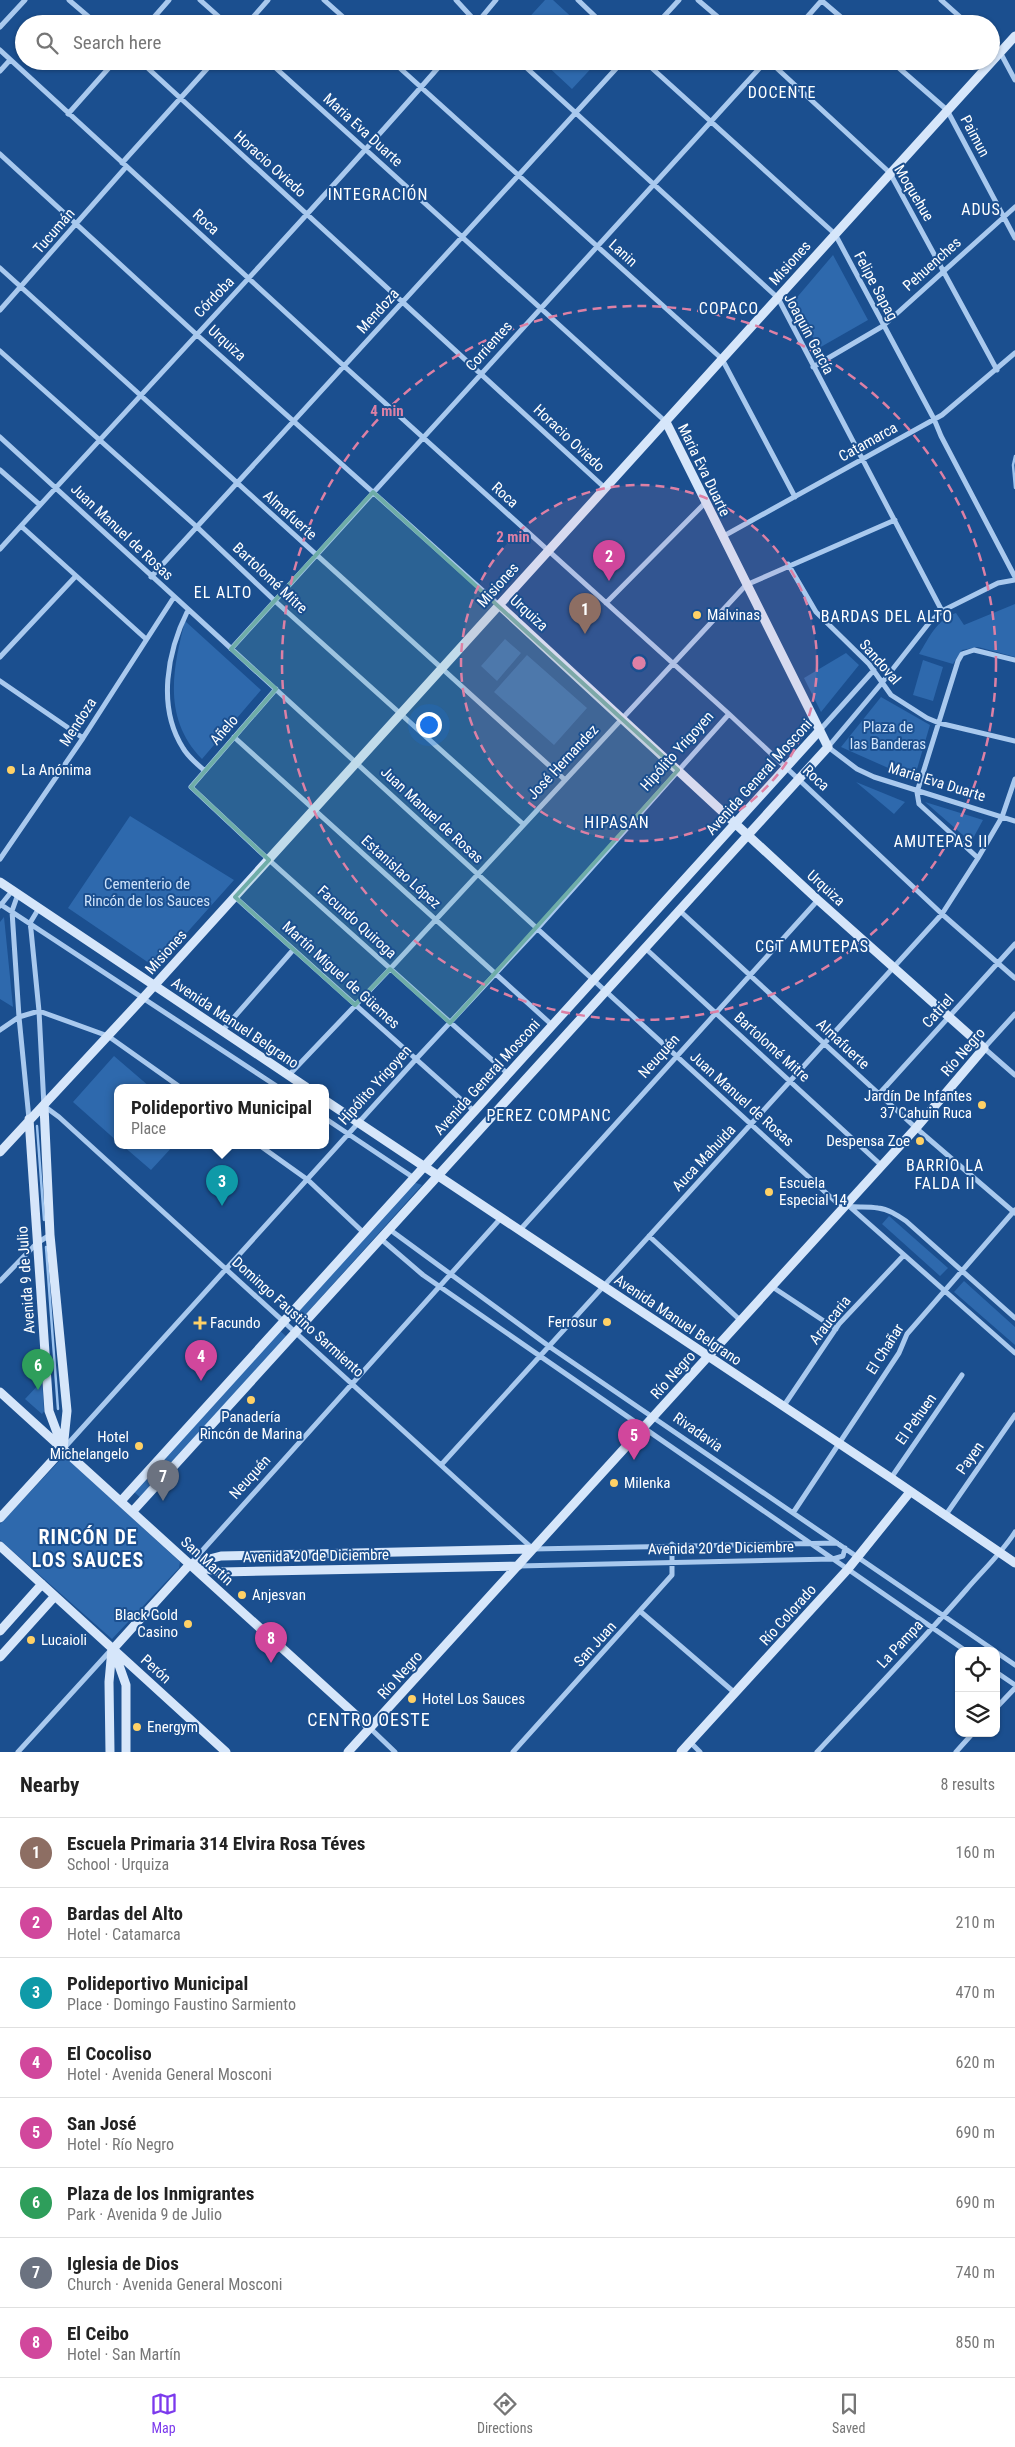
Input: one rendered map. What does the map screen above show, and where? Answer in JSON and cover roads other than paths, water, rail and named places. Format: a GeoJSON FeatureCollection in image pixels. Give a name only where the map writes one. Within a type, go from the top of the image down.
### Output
{"type":"FeatureCollection","features":[{"type":"Feature","properties":{"kind":"street"},"geometry":{"type":"LineString","coordinates":[[0,27],[25,0]]}},
{"type":"Feature","properties":{"kind":"street"},"geometry":{"type":"LineString","coordinates":[[69,0],[86,15]]}},
{"type":"Feature","properties":{"kind":"street"},"geometry":{"type":"LineString","coordinates":[[156,15],[169,0]]}},
{"type":"Feature","properties":{"kind":"street"},"geometry":{"type":"LineString","coordinates":[[200,0],[217,15]]}},
{"type":"Feature","properties":{"kind":"street"},"geometry":{"type":"LineString","coordinates":[[255,15],[268,0]]}},
{"type":"Feature","properties":{"kind":"street"},"geometry":{"type":"LineString","coordinates":[[324,0],[341,15]]}},
{"type":"Feature","properties":{"kind":"street"},"geometry":{"type":"LineString","coordinates":[[456,0],[469,15]]}},
{"type":"Feature","properties":{"kind":"street"},"geometry":{"type":"LineString","coordinates":[[484,15],[496,0]]}},
{"type":"Feature","properties":{"kind":"street"},"geometry":{"type":"LineString","coordinates":[[578,0],[594,15]]}},
{"type":"Feature","properties":{"kind":"street"},"geometry":{"type":"LineString","coordinates":[[665,15],[678,0]]}},
{"type":"Feature","properties":{"kind":"street"},"geometry":{"type":"LineString","coordinates":[[698,0],[716,15]]}},
{"type":"Feature","properties":{"kind":"street"},"geometry":{"type":"LineString","coordinates":[[809,15],[822,0],[839,15]]}},
{"type":"Feature","properties":{"kind":"street"},"geometry":{"type":"LineString","coordinates":[[941,0],[958,15]]}},
{"type":"Feature","properties":{"kind":"street","name":"Misiones"},"geometry":{"type":"LineString","coordinates":[[1000,52],[1015,36]]}},
{"type":"Feature","properties":{"kind":"street","name":"Roca"},"geometry":{"type":"LineString","coordinates":[[0,50],[15,65]]}},
{"type":"Feature","properties":{"kind":"street"},"geometry":{"type":"LineString","coordinates":[[1000,52],[1013,71],[1015,80]]}},
{"type":"Feature","properties":{"kind":"street"},"geometry":{"type":"LineString","coordinates":[[0,71],[10,60]]}},
{"type":"Feature","properties":{"kind":"street","name":"Roca"},"geometry":{"type":"LineString","coordinates":[[21,70],[344,366],[729,714],[942,914],[1015,978]]}},
{"type":"Feature","properties":{"kind":"street"},"geometry":{"type":"LineString","coordinates":[[68,114],[107,70]]}},
{"type":"Feature","properties":{"kind":"street","name":"Horacio Oviedo"},"geometry":{"type":"LineString","coordinates":[[149,70],[606,488]]}},
{"type":"Feature","properties":{"kind":"street","name":"Tucumán"},"geometry":{"type":"LineString","coordinates":[[0,310],[76,225],[124,165],[206,70]]}},
{"type":"Feature","properties":{"kind":"street","name":"Maria Eva Duarte"},"geometry":{"type":"LineString","coordinates":[[278,70],[666,422],[828,746],[857,769],[917,792],[1015,821]]}},
{"type":"Feature","properties":{"kind":"street","name":"Lanin"},"geometry":{"type":"LineString","coordinates":[[402,70],[722,359],[795,497]]}},
{"type":"Feature","properties":{"kind":"street","name":"Córdoba"},"geometry":{"type":"LineString","coordinates":[[0,549],[140,394],[249,278],[436,70]]}},
{"type":"Feature","properties":{"kind":"street","name":"Joaquín García"},"geometry":{"type":"LineString","coordinates":[[529,70],[655,183],[778,298],[942,610]]}},
{"type":"Feature","properties":{"kind":"street","name":"Mendoza"},"geometry":{"type":"LineString","coordinates":[[151,577],[614,70]]}},
{"type":"Feature","properties":{"kind":"street","name":"Felipe Sapag"},"geometry":{"type":"LineString","coordinates":[[654,70],[712,120],[835,234],[934,419],[1015,578]]}},
{"type":"Feature","properties":{"kind":"street","name":"Corrientes"},"geometry":{"type":"LineString","coordinates":[[231,649],[372,492],[759,70]]}},
{"type":"Feature","properties":{"kind":"street","name":"Moquehue"},"geometry":{"type":"LineString","coordinates":[[777,70],[890,173],[997,370]]}},
{"type":"Feature","properties":{"kind":"street","name":"Paimun"},"geometry":{"type":"LineString","coordinates":[[902,70],[947,110],[1015,238]]}},
{"type":"Feature","properties":{"kind":"street","name":"Misiones"},"geometry":{"type":"LineString","coordinates":[[0,1152],[144,998],[984,70]]}},
{"type":"Feature","properties":{"kind":"street","name":"Urquiza"},"geometry":{"type":"LineString","coordinates":[[0,154],[196,334],[622,716],[818,900],[1015,1075]]}},
{"type":"Feature","properties":{"kind":"street","name":"Pehuenches"},"geometry":{"type":"LineString","coordinates":[[813,367],[884,326],[1015,207]]}},
{"type":"Feature","properties":{"kind":"street","name":"Almafuerte"},"geometry":{"type":"LineString","coordinates":[[0,268],[564,779]]}},
{"type":"Feature","properties":{"kind":"street","name":"Bartolomé Mitre"},"geometry":{"type":"LineString","coordinates":[[0,351],[197,527],[275,601],[522,824]]}},
{"type":"Feature","properties":{"kind":"street","name":"Catamarca"},"geometry":{"type":"LineString","coordinates":[[722,537],[863,460],[951,409],[1015,353]]}},
{"type":"Feature","properties":{"kind":"street","name":"Juan Manuel de Rosas"},"geometry":{"type":"LineString","coordinates":[[0,437],[151,577],[357,762],[605,992],[752,1124],[1015,1353]]}},
{"type":"Feature","properties":{"kind":"street"},"geometry":{"type":"LineString","coordinates":[[0,470],[40,505]]}},
{"type":"Feature","properties":{"kind":"street"},"geometry":{"type":"LineString","coordinates":[[606,603],[705,503]]}},
{"type":"Feature","properties":{"kind":"street","name":"José Hernandez"},"geometry":{"type":"LineString","coordinates":[[288,1076],[390,969],[622,716],[746,585],[788,564],[895,520]]}},
{"type":"Feature","properties":{"kind":"street"},"geometry":{"type":"LineString","coordinates":[[21,526],[75,577],[146,639]]}},
{"type":"Feature","properties":{"kind":"street","name":"Sandoval"},"geometry":{"type":"LineString","coordinates":[[788,564],[816,612],[874,670],[881,684],[900,702],[939,723],[1015,741]]}},
{"type":"Feature","properties":{"kind":"street"},"geometry":{"type":"LineString","coordinates":[[0,656],[75,577]]}},
{"type":"Feature","properties":{"kind":"street"},"geometry":{"type":"LineString","coordinates":[[942,610],[998,583],[1015,578]]}},
{"type":"Feature","properties":{"kind":"street","name":"Mendoza"},"geometry":{"type":"LineString","coordinates":[[0,859],[83,738],[174,597]]}},
{"type":"Feature","properties":{"kind":"street"},"geometry":{"type":"LineString","coordinates":[[188,610],[172,652],[167,699],[175,731],[182,748],[205,771]]}},
{"type":"Feature","properties":{"kind":"street","name":"Avenida General Mosconi"},"geometry":{"type":"LineString","coordinates":[[132,1512],[828,746],[881,684],[929,623],[942,610]]}},
{"type":"Feature","properties":{"kind":"street"},"geometry":{"type":"LineString","coordinates":[[0,646],[6,650]]}},
{"type":"Feature","properties":{"kind":"street"},"geometry":{"type":"LineString","coordinates":[[978,858],[920,804],[917,792],[958,661],[962,654],[974,650],[1015,660]]}},
{"type":"Feature","properties":{"kind":"street","name":"Avenida General Mosconi"},"geometry":{"type":"LineString","coordinates":[[121,1501],[874,670]]}},
{"type":"Feature","properties":{"kind":"street"},"geometry":{"type":"LineString","coordinates":[[0,681],[83,738]]}},
{"type":"Feature","properties":{"kind":"street","name":"Añelo"},"geometry":{"type":"LineString","coordinates":[[191,786],[276,689]]}},
{"type":"Feature","properties":{"kind":"street","name":"Hipólito Yrigoyen"},"geometry":{"type":"LineString","coordinates":[[0,1518],[360,1124],[416,1058],[537,929],[729,714]]}},
{"type":"Feature","properties":{"kind":"street","name":"Estanislao López"},"geometry":{"type":"LineString","coordinates":[[234,737],[552,1025]]}},
{"type":"Feature","properties":{"kind":"street","name":"Auca Mahuida"},"geometry":{"type":"LineString","coordinates":[[441,1465],[942,914],[1002,817],[1015,779]]}},
{"type":"Feature","properties":{"kind":"street","name":"Facundo Quiroga"},"geometry":{"type":"LineString","coordinates":[[191,786],[269,860],[508,1074]]}},
{"type":"Feature","properties":{"kind":"street","name":"Avenida Manuel Belgrano"},"geometry":{"type":"LineString","coordinates":[[0,882],[301,1084]]}},
{"type":"Feature","properties":{"kind":"street"},"geometry":{"type":"LineString","coordinates":[[15,892],[0,905],[12,911],[273,1084]]}},
{"type":"Feature","properties":{"kind":"street","name":"Avenida 9 de Julio"},"geometry":{"type":"LineString","coordinates":[[15,892],[12,911],[19,1017],[30,1119],[49,1411],[63,1449]]}},
{"type":"Feature","properties":{"kind":"street","name":"Martín Miguel de Güemes"},"geometry":{"type":"LineString","coordinates":[[235,897],[474,1112]]}},
{"type":"Feature","properties":{"kind":"street","name":"Neuquén"},"geometry":{"type":"LineString","coordinates":[[519,1230],[818,900]]}},
{"type":"Feature","properties":{"kind":"street"},"geometry":{"type":"LineString","coordinates":[[30,923],[39,908]]}},
{"type":"Feature","properties":{"kind":"street","name":"Almafuerte"},"geometry":{"type":"LineString","coordinates":[[679,910],[916,1128],[1015,1212]]}},
{"type":"Feature","properties":{"kind":"street","name":"Avenida 9 de Julio"},"geometry":{"type":"LineString","coordinates":[[30,923],[39,1011],[50,1234],[67,1411],[63,1449]]}},
{"type":"Feature","properties":{"kind":"street","name":"Catriel"},"geometry":{"type":"LineString","coordinates":[[879,1094],[1015,944]]}},
{"type":"Feature","properties":{"kind":"street","name":"Bartolomé Mitre"},"geometry":{"type":"LineString","coordinates":[[645,948],[791,1080],[881,1165]]}},
{"type":"Feature","properties":{"kind":"street"},"geometry":{"type":"LineString","coordinates":[[222,1031],[293,950]]}},
{"type":"Feature","properties":{"kind":"street"},"geometry":{"type":"LineString","coordinates":[[0,1030],[19,1017],[39,1011],[108,1036],[176,1084]]}},
{"type":"Feature","properties":{"kind":"street","name":"Río Negro"},"geometry":{"type":"LineString","coordinates":[[348,1752],[771,1286],[846,1206],[1015,1014]]}},
{"type":"Feature","properties":{"kind":"street","name":"Avenida Manuel Belgrano"},"geometry":{"type":"LineString","coordinates":[[329,1103],[891,1478],[1015,1563]]}},
{"type":"Feature","properties":{"kind":"street","name":"Domingo Faustino Sarmiento"},"geometry":{"type":"LineString","coordinates":[[44,1106],[59,1117],[227,1269],[533,1549]]}},
{"type":"Feature","properties":{"kind":"street"},"geometry":{"type":"LineString","coordinates":[[329,1121],[414,1178]]}},
{"type":"Feature","properties":{"kind":"street"},"geometry":{"type":"LineString","coordinates":[[265,1149],[308,1180],[364,1233]]}},
{"type":"Feature","properties":{"kind":"street"},"geometry":{"type":"LineString","coordinates":[[846,1206],[879,1208],[906,1221],[1015,1318]]}},
{"type":"Feature","properties":{"kind":"street","name":"El Chañar"},"geometry":{"type":"LineString","coordinates":[[793,1513],[899,1353],[907,1334],[1015,1212]]}},
{"type":"Feature","properties":{"kind":"street","name":"Neuquén"},"geometry":{"type":"LineString","coordinates":[[18,1752],[501,1218]]}},
{"type":"Feature","properties":{"kind":"street","name":"Rivadavia"},"geometry":{"type":"LineString","coordinates":[[389,1229],[550,1347],[654,1416],[989,1647]]}},
{"type":"Feature","properties":{"kind":"street"},"geometry":{"type":"LineString","coordinates":[[0,1281],[37,1243],[50,1234]]}},
{"type":"Feature","properties":{"kind":"street"},"geometry":{"type":"LineString","coordinates":[[648,1236],[740,1320]]}},
{"type":"Feature","properties":{"kind":"street","name":"Rivadavia"},"geometry":{"type":"LineString","coordinates":[[381,1239],[422,1275],[441,1286],[960,1647]]}},
{"type":"Feature","properties":{"kind":"street","name":"Araucaria"},"geometry":{"type":"LineString","coordinates":[[783,1407],[836,1329],[904,1255]]}},
{"type":"Feature","properties":{"kind":"street"},"geometry":{"type":"LineString","coordinates":[[771,1286],[836,1329]]}},
{"type":"Feature","properties":{"kind":"street","name":"El Pehuen"},"geometry":{"type":"LineString","coordinates":[[891,1478],[962,1375]]}},
{"type":"Feature","properties":{"kind":"street","name":"San Martín"},"geometry":{"type":"LineString","coordinates":[[0,1392],[395,1752]]}},
{"type":"Feature","properties":{"kind":"street","name":"Payen"},"geometry":{"type":"LineString","coordinates":[[945,1516],[1015,1415]]}},
{"type":"Feature","properties":{"kind":"street","name":"Río Colorado"},"geometry":{"type":"LineString","coordinates":[[681,1752],[848,1569],[910,1492]]}},
{"type":"Feature","properties":{"kind":"street","name":"La Pampa"},"geometry":{"type":"LineString","coordinates":[[817,1752],[1000,1554],[1015,1532]]}},
{"type":"Feature","properties":{"kind":"street","name":"Avenida 20 de Diciembre"},"geometry":{"type":"LineString","coordinates":[[190,1564],[221,1556],[672,1544],[837,1543]]}},
{"type":"Feature","properties":{"kind":"street","name":"San Juan"},"geometry":{"type":"LineString","coordinates":[[513,1752],[641,1612],[672,1575],[672,1544]]}},
{"type":"Feature","properties":{"kind":"street","name":"Perón"},"geometry":{"type":"LineString","coordinates":[[0,1546],[226,1752]]}},
{"type":"Feature","properties":{"kind":"street"},"geometry":{"type":"LineString","coordinates":[[834,1559],[843,1556],[845,1548]]}},
{"type":"Feature","properties":{"kind":"street","name":"Avenida 20 de Diciembre"},"geometry":{"type":"LineString","coordinates":[[190,1564],[222,1572],[834,1559]]}},
{"type":"Feature","properties":{"kind":"street"},"geometry":{"type":"LineString","coordinates":[[0,1631],[42,1584]]}},
{"type":"Feature","properties":{"kind":"street"},"geometry":{"type":"LineString","coordinates":[[0,1657],[55,1596]]}},
{"type":"Feature","properties":{"kind":"street"},"geometry":{"type":"LineString","coordinates":[[641,1612],[735,1693]]}},
{"type":"Feature","properties":{"kind":"street"},"geometry":{"type":"LineString","coordinates":[[110,1752],[109,1682],[112,1648]]}},
{"type":"Feature","properties":{"kind":"street"},"geometry":{"type":"LineString","coordinates":[[112,1648],[126,1685],[126,1752]]}},
{"type":"Feature","properties":{"kind":"street","name":"Rivadavia"},"geometry":{"type":"LineString","coordinates":[[1000,1654],[1015,1665]]}},
{"type":"Feature","properties":{"kind":"street"},"geometry":{"type":"LineString","coordinates":[[1000,1675],[1015,1687],[1000,1704]]}},
{"type":"Feature","properties":{"kind":"street"},"geometry":{"type":"LineString","coordinates":[[956,1752],[969,1737]]}},
{"type":"Feature","properties":{"kind":"street"},"geometry":{"type":"LineString","coordinates":[[690,1742],[700,1752]]}},
{"type":"Feature","properties":{"kind":"waterway"},"geometry":{"type":"LineString","coordinates":[[1015,456],[1013,465],[1015,488]]}},
{"type":"Feature","properties":{"kind":"waterway"},"geometry":{"type":"LineString","coordinates":[[37,1126],[44,1220]]}},
{"type":"Feature","properties":{"kind":"waterway"},"geometry":{"type":"LineString","coordinates":[[46,1247],[58,1409]]}},
{"type":"Feature","properties":{"kind":"place","name":"Bardas del Alto"},"geometry":{"type":"Point","coordinates":[609,581]}},
{"type":"Feature","properties":{"kind":"place","name":"Malvinas"},"geometry":{"type":"Point","coordinates":[697,615]}},
{"type":"Feature","properties":{"kind":"place","name":"Escuela Primaria 314 Elvira Rosa Téves"},"geometry":{"type":"Point","coordinates":[585,634]}},
{"type":"Feature","properties":{"kind":"place","name":"La Anónima"},"geometry":{"type":"Point","coordinates":[11,770]}},
{"type":"Feature","properties":{"kind":"place","name":"Jardín De Infantes 37 Cahuin Ruca"},"geometry":{"type":"Point","coordinates":[982,1105]}},
{"type":"Feature","properties":{"kind":"place","name":"Despensa Zoe"},"geometry":{"type":"Point","coordinates":[920,1141]}},
{"type":"Feature","properties":{"kind":"place","name":"Escuela Especial 14"},"geometry":{"type":"Point","coordinates":[769,1192]}},
{"type":"Feature","properties":{"kind":"place","name":"Polideportivo Municipal"},"geometry":{"type":"Point","coordinates":[222,1206]}},
{"type":"Feature","properties":{"kind":"place","name":"Ferrosur"},"geometry":{"type":"Point","coordinates":[607,1322]}},
{"type":"Feature","properties":{"kind":"place","name":"Facundo"},"geometry":{"type":"Point","coordinates":[200,1323]}},
{"type":"Feature","properties":{"kind":"place","name":"El Cocoliso"},"geometry":{"type":"Point","coordinates":[201,1381]}},
{"type":"Feature","properties":{"kind":"place","name":"Plaza de los Inmigrantes"},"geometry":{"type":"Point","coordinates":[38,1390]}},
{"type":"Feature","properties":{"kind":"place","name":"Panadería Rincón de Marina"},"geometry":{"type":"Point","coordinates":[251,1400]}},
{"type":"Feature","properties":{"kind":"place","name":"Hotel Michelangelo"},"geometry":{"type":"Point","coordinates":[139,1446]}},
{"type":"Feature","properties":{"kind":"place","name":"San José"},"geometry":{"type":"Point","coordinates":[634,1460]}},
{"type":"Feature","properties":{"kind":"place","name":"Milenka"},"geometry":{"type":"Point","coordinates":[614,1483]}},
{"type":"Feature","properties":{"kind":"place","name":"Iglesia de Dios"},"geometry":{"type":"Point","coordinates":[163,1501]}},
{"type":"Feature","properties":{"kind":"place","name":"Anjesvan"},"geometry":{"type":"Point","coordinates":[242,1595]}},
{"type":"Feature","properties":{"kind":"place","name":"Black Gold Casino"},"geometry":{"type":"Point","coordinates":[188,1624]}},
{"type":"Feature","properties":{"kind":"place","name":"Lucaioli"},"geometry":{"type":"Point","coordinates":[31,1640]}},
{"type":"Feature","properties":{"kind":"place","name":"El Ceibo"},"geometry":{"type":"Point","coordinates":[271,1663]}},
{"type":"Feature","properties":{"kind":"place","name":"Hotel Los Sauces"},"geometry":{"type":"Point","coordinates":[412,1699]}},
{"type":"Feature","properties":{"kind":"place","name":"Energym"},"geometry":{"type":"Point","coordinates":[137,1727]}},
{"type":"Feature","properties":{"kind":"district","name":"DOCENTE"},"geometry":{"type":"Point","coordinates":[782,92]}},
{"type":"Feature","properties":{"kind":"district","name":"INTEGRACIÓN"},"geometry":{"type":"Point","coordinates":[378,194]}},
{"type":"Feature","properties":{"kind":"district","name":"ADUS"},"geometry":{"type":"Point","coordinates":[981,209]}},
{"type":"Feature","properties":{"kind":"district","name":"COPACO"},"geometry":{"type":"Point","coordinates":[729,308]}},
{"type":"Feature","properties":{"kind":"district","name":"EL ALTO"},"geometry":{"type":"Point","coordinates":[223,592]}},
{"type":"Feature","properties":{"kind":"district","name":"BARDAS DEL ALTO"},"geometry":{"type":"Point","coordinates":[887,616]}},
{"type":"Feature","properties":{"kind":"district","name":"HIPASAN"},"geometry":{"type":"Point","coordinates":[617,822]}},
{"type":"Feature","properties":{"kind":"district","name":"AMUTEPAS II"},"geometry":{"type":"Point","coordinates":[941,841]}},
{"type":"Feature","properties":{"kind":"district","name":"CGT AMUTEPAS"},"geometry":{"type":"Point","coordinates":[812,946]}},
{"type":"Feature","properties":{"kind":"district","name":"PEREZ COMPANC"},"geometry":{"type":"Point","coordinates":[549,1115]}},
{"type":"Feature","properties":{"kind":"district","name":"BARRIO LA FALDA II"},"geometry":{"type":"Point","coordinates":[945,1174]}},
{"type":"Feature","properties":{"kind":"district","name":"RINCÓN DE LOS SAUCES"},"geometry":{"type":"Point","coordinates":[88,1548]}},
{"type":"Feature","properties":{"kind":"district","name":"CENTRO OESTE"},"geometry":{"type":"Point","coordinates":[369,1720]}},
{"type":"Feature","properties":{"kind":"park label","name":"Plaza de las Banderas"},"geometry":{"type":"Point","coordinates":[888,736]}},
{"type":"Feature","properties":{"kind":"park label","name":"Cementerio de Rincón de los Sauces"},"geometry":{"type":"Point","coordinates":[147,892]}}]}
